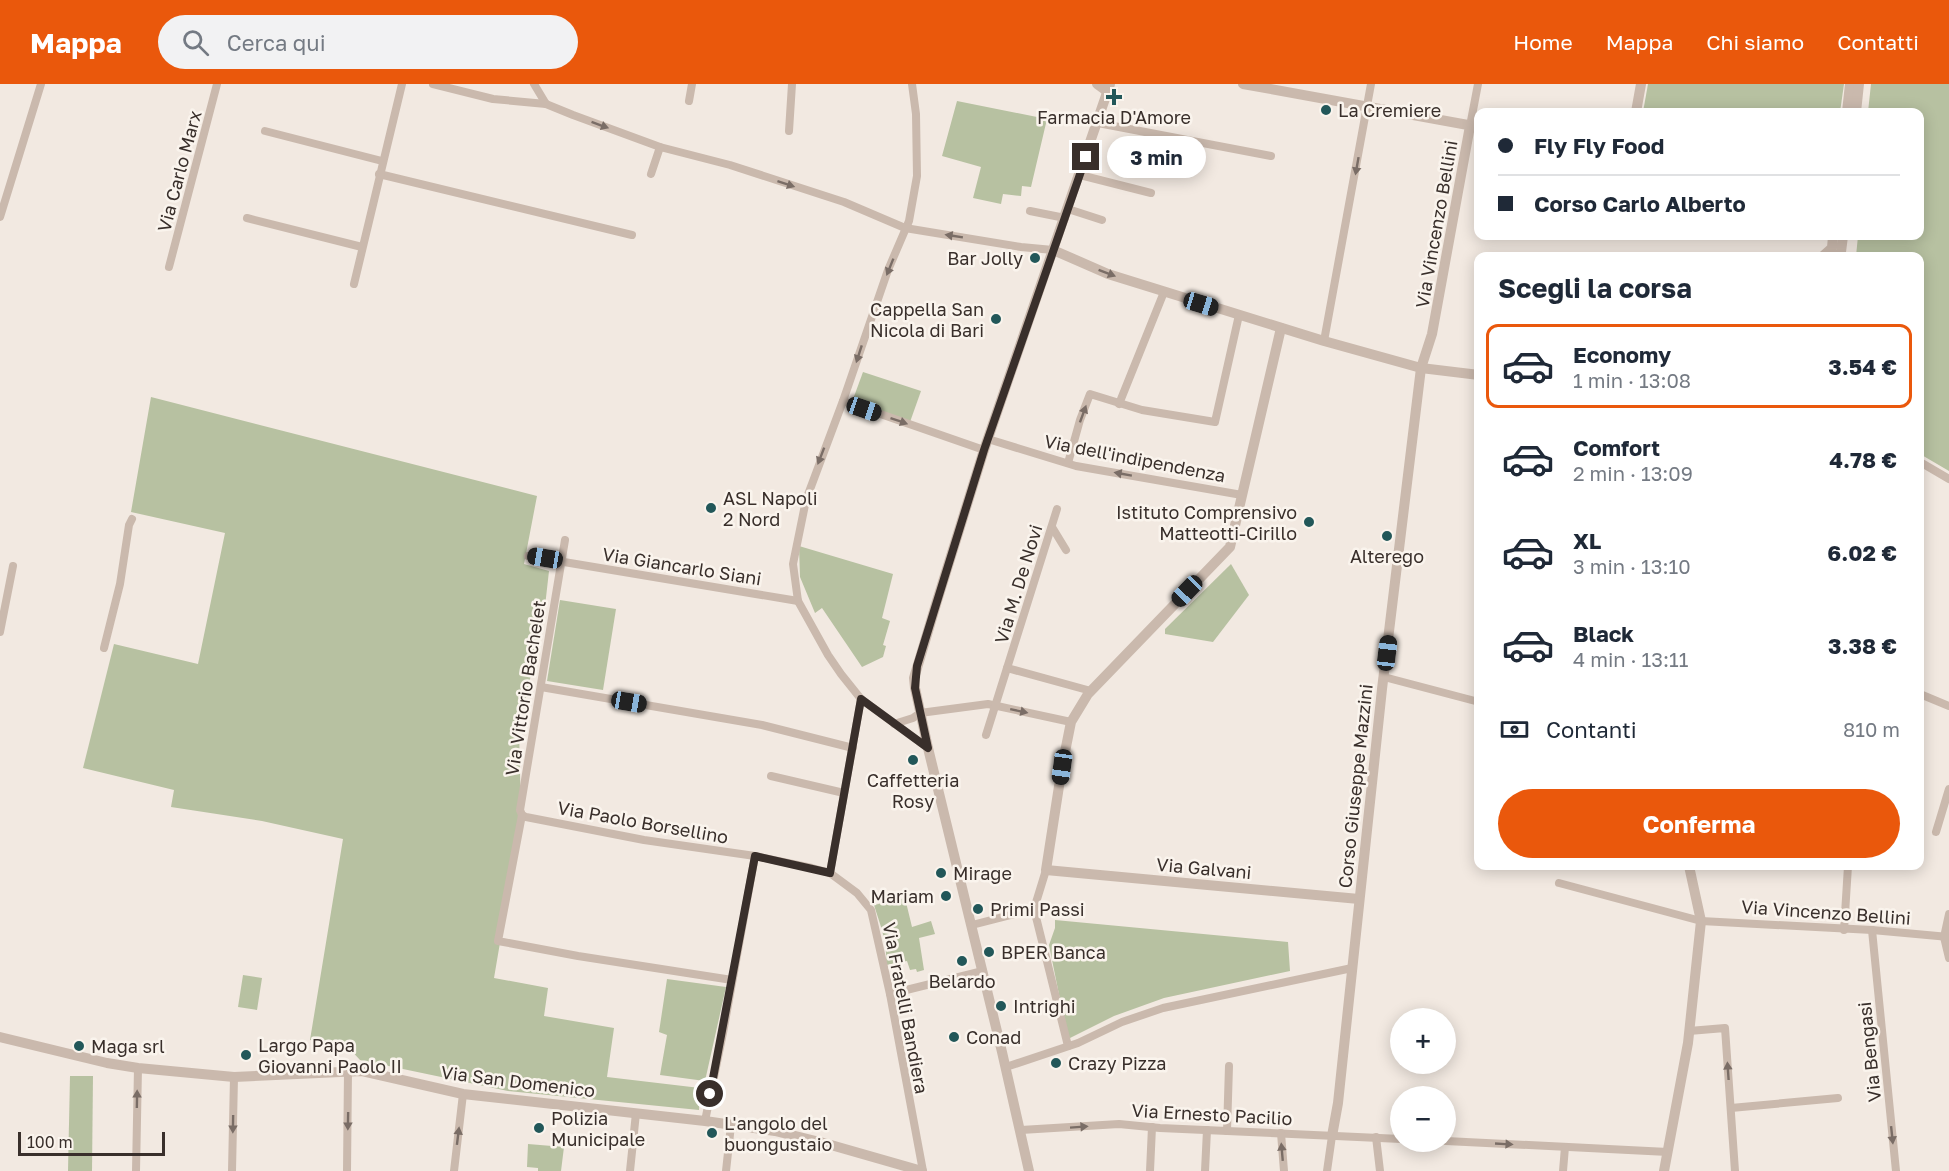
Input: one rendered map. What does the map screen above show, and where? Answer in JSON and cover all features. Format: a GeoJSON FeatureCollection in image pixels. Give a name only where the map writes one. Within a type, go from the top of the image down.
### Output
{"type":"FeatureCollection","features":[{"type":"Feature","properties":{"kind":"street"},"geometry":{"type":"LineString","coordinates":[[0,217],[41,84]]}},
{"type":"Feature","properties":{"kind":"street","name":"Via Carlo Marx"},"geometry":{"type":"LineString","coordinates":[[169,267],[218,84]]}},
{"type":"Feature","properties":{"kind":"street"},"geometry":{"type":"LineString","coordinates":[[354,284],[402,84]]}},
{"type":"Feature","properties":{"kind":"street"},"geometry":{"type":"LineString","coordinates":[[433,84],[493,99],[546,104],[660,147],[730,165],[844,202],[906,228],[1053,250],[1108,274],[1324,341],[1421,368],[1474,374]]}},
{"type":"Feature","properties":{"kind":"street"},"geometry":{"type":"LineString","coordinates":[[534,84],[546,104]]}},
{"type":"Feature","properties":{"kind":"street"},"geometry":{"type":"LineString","coordinates":[[689,101],[692,84]]}},
{"type":"Feature","properties":{"kind":"street"},"geometry":{"type":"LineString","coordinates":[[789,131],[792,84]]}},
{"type":"Feature","properties":{"kind":"street"},"geometry":{"type":"LineString","coordinates":[[912,84],[916,114],[917,176],[909,221],[875,306],[843,401],[816,471],[800,525],[793,564],[798,601],[828,655],[861,699],[928,749]]}},
{"type":"Feature","properties":{"kind":"street"},"geometry":{"type":"LineString","coordinates":[[1029,1171],[915,688],[917,666],[986,445],[1109,88],[1096,84]]}},
{"type":"Feature","properties":{"kind":"street"},"geometry":{"type":"LineString","coordinates":[[1243,84],[1474,127]]}},
{"type":"Feature","properties":{"kind":"street"},"geometry":{"type":"LineString","coordinates":[[1324,341],[1371,84]]}},
{"type":"Feature","properties":{"kind":"street","name":"Via Vincenzo Bellini"},"geometry":{"type":"LineString","coordinates":[[1476,108],[1478,84]]}},
{"type":"Feature","properties":{"kind":"street"},"geometry":{"type":"LineString","coordinates":[[1637,108],[1641,84]]}},
{"type":"Feature","properties":{"kind":"street"},"geometry":{"type":"LineString","coordinates":[[1847,108],[1850,84]]}},
{"type":"Feature","properties":{"kind":"street"},"geometry":{"type":"LineString","coordinates":[[1856,108],[1859,84]]}},
{"type":"Feature","properties":{"kind":"street"},"geometry":{"type":"LineString","coordinates":[[1098,123],[1271,156]]}},
{"type":"Feature","properties":{"kind":"street"},"geometry":{"type":"LineString","coordinates":[[265,131],[382,161]]}},
{"type":"Feature","properties":{"kind":"street","name":"Via Vincenzo Bellini"},"geometry":{"type":"LineString","coordinates":[[1421,368],[1432,334],[1474,132]]}},
{"type":"Feature","properties":{"kind":"street"},"geometry":{"type":"LineString","coordinates":[[651,174],[660,147]]}},
{"type":"Feature","properties":{"kind":"street"},"geometry":{"type":"LineString","coordinates":[[379,174],[632,235]]}},
{"type":"Feature","properties":{"kind":"street"},"geometry":{"type":"LineString","coordinates":[[1080,175],[1151,193]]}},
{"type":"Feature","properties":{"kind":"street"},"geometry":{"type":"LineString","coordinates":[[1030,211],[1102,220]]}},
{"type":"Feature","properties":{"kind":"street"},"geometry":{"type":"LineString","coordinates":[[247,218],[362,248]]}},
{"type":"Feature","properties":{"kind":"street"},"geometry":{"type":"LineString","coordinates":[[1119,404],[1164,292]]}},
{"type":"Feature","properties":{"kind":"street"},"geometry":{"type":"LineString","coordinates":[[1068,463],[1090,394],[1142,410],[1215,422],[1239,315]]}},
{"type":"Feature","properties":{"kind":"street"},"geometry":{"type":"LineString","coordinates":[[1068,1046],[1034,909],[1046,870],[1071,722],[1091,691],[1230,546],[1281,328]]}},
{"type":"Feature","properties":{"kind":"street","name":"Corso Giuseppe Mazzini"},"geometry":{"type":"LineString","coordinates":[[1327,1171],[1338,1103],[1384,677],[1421,368]]}},
{"type":"Feature","properties":{"kind":"street","name":"Via dell'indipendenza"},"geometry":{"type":"LineString","coordinates":[[843,401],[986,445],[1068,463],[1242,495]]}},
{"type":"Feature","properties":{"kind":"street"},"geometry":{"type":"LineString","coordinates":[[1924,464],[1949,479]]}},
{"type":"Feature","properties":{"kind":"street","name":"Via M. De Novi"},"geometry":{"type":"LineString","coordinates":[[986,735],[1057,509]]}},
{"type":"Feature","properties":{"kind":"street"},"geometry":{"type":"LineString","coordinates":[[104,648],[120,584],[129,525],[132,519]]}},
{"type":"Feature","properties":{"kind":"street"},"geometry":{"type":"LineString","coordinates":[[1052,527],[1066,550]]}},
{"type":"Feature","properties":{"kind":"street","name":"Via Vittorio Bachelet"},"geometry":{"type":"LineString","coordinates":[[565,540],[520,810],[524,816],[498,941],[732,980]]}},
{"type":"Feature","properties":{"kind":"street","name":"Via Giancarlo Siani"},"geometry":{"type":"LineString","coordinates":[[528,556],[798,601]]}},
{"type":"Feature","properties":{"kind":"street"},"geometry":{"type":"LineString","coordinates":[[0,632],[13,566]]}},
{"type":"Feature","properties":{"kind":"street","name":"Via M. De Novi"},"geometry":{"type":"LineString","coordinates":[[1007,668],[1091,691]]}},
{"type":"Feature","properties":{"kind":"street"},"geometry":{"type":"LineString","coordinates":[[1384,677],[1474,701]]}},
{"type":"Feature","properties":{"kind":"street"},"geometry":{"type":"LineString","coordinates":[[541,687],[762,725],[852,748]]}},
{"type":"Feature","properties":{"kind":"street"},"geometry":{"type":"LineString","coordinates":[[1924,696],[1949,706]]}},
{"type":"Feature","properties":{"kind":"street"},"geometry":{"type":"LineString","coordinates":[[830,873],[861,699]]}},
{"type":"Feature","properties":{"kind":"street"},"geometry":{"type":"LineString","coordinates":[[894,724],[913,718],[920,713],[988,704],[1071,722]]}},
{"type":"Feature","properties":{"kind":"street"},"geometry":{"type":"LineString","coordinates":[[771,776],[844,793]]}},
{"type":"Feature","properties":{"kind":"street"},"geometry":{"type":"LineString","coordinates":[[1936,832],[1949,789]]}},
{"type":"Feature","properties":{"kind":"street","name":"Via Paolo Borsellino"},"geometry":{"type":"LineString","coordinates":[[524,816],[644,840],[755,856]]}},
{"type":"Feature","properties":{"kind":"street"},"geometry":{"type":"LineString","coordinates":[[705,1121],[755,856]]}},
{"type":"Feature","properties":{"kind":"street","name":"Via Fratelli Bandiera"},"geometry":{"type":"LineString","coordinates":[[755,856],[830,873],[857,893],[871,910],[890,994],[922,1171]]}},
{"type":"Feature","properties":{"kind":"street","name":"Via Galvani"},"geometry":{"type":"LineString","coordinates":[[1046,870],[1359,899]]}},
{"type":"Feature","properties":{"kind":"street"},"geometry":{"type":"LineString","coordinates":[[1664,1171],[1689,1031],[1701,921],[1690,870]]}},
{"type":"Feature","properties":{"kind":"street"},"geometry":{"type":"LineString","coordinates":[[1844,930],[1848,870]]}},
{"type":"Feature","properties":{"kind":"street","name":"Via Vincenzo Bellini"},"geometry":{"type":"LineString","coordinates":[[1559,883],[1701,921],[1872,930],[1947,937]]}},
{"type":"Feature","properties":{"kind":"street"},"geometry":{"type":"LineString","coordinates":[[972,925],[1034,909]]}},
{"type":"Feature","properties":{"kind":"street"},"geometry":{"type":"LineString","coordinates":[[1949,914],[1947,937],[1949,958]]}},
{"type":"Feature","properties":{"kind":"street","name":"Via Bengasi"},"geometry":{"type":"LineString","coordinates":[[1872,930],[1896,1171]]}},
{"type":"Feature","properties":{"kind":"street"},"geometry":{"type":"LineString","coordinates":[[1006,1066],[1068,1046],[1122,1022],[1163,1008],[1352,968]]}},
{"type":"Feature","properties":{"kind":"street"},"geometry":{"type":"LineString","coordinates":[[890,994],[983,971]]}},
{"type":"Feature","properties":{"kind":"street"},"geometry":{"type":"LineString","coordinates":[[1689,1031],[1725,1028],[1735,1171]]}},
{"type":"Feature","properties":{"kind":"street","name":"Via San Domenico"},"geometry":{"type":"LineString","coordinates":[[0,1037],[107,1064],[138,1068],[234,1077],[348,1071],[380,1075],[463,1097],[636,1113],[775,1131],[922,1171]]}},
{"type":"Feature","properties":{"kind":"street"},"geometry":{"type":"LineString","coordinates":[[1227,1131],[1229,1066]]}},
{"type":"Feature","properties":{"kind":"street"},"geometry":{"type":"LineString","coordinates":[[136,1171],[138,1068]]}},
{"type":"Feature","properties":{"kind":"street"},"geometry":{"type":"LineString","coordinates":[[347,1171],[348,1071]]}},
{"type":"Feature","properties":{"kind":"street"},"geometry":{"type":"LineString","coordinates":[[232,1171],[234,1077]]}},
{"type":"Feature","properties":{"kind":"street"},"geometry":{"type":"LineString","coordinates":[[454,1171],[463,1097]]}},
{"type":"Feature","properties":{"kind":"street"},"geometry":{"type":"LineString","coordinates":[[1731,1108],[1838,1098]]}},
{"type":"Feature","properties":{"kind":"street"},"geometry":{"type":"LineString","coordinates":[[630,1171],[636,1113]]}},
{"type":"Feature","properties":{"kind":"street","name":"Via Ernesto Pacilio"},"geometry":{"type":"LineString","coordinates":[[1021,1131],[1119,1124],[1390,1138]]}},
{"type":"Feature","properties":{"kind":"street"},"geometry":{"type":"LineString","coordinates":[[726,1171],[730,1125]]}},
{"type":"Feature","properties":{"kind":"street"},"geometry":{"type":"LineString","coordinates":[[1150,1171],[1152,1127]]}},
{"type":"Feature","properties":{"kind":"street"},"geometry":{"type":"LineString","coordinates":[[1205,1171],[1207,1130]]}},
{"type":"Feature","properties":{"kind":"street"},"geometry":{"type":"LineString","coordinates":[[1281,1133],[1284,1171]]}},
{"type":"Feature","properties":{"kind":"street"},"geometry":{"type":"LineString","coordinates":[[1376,1137],[1380,1171]]}},
{"type":"Feature","properties":{"kind":"street"},"geometry":{"type":"LineString","coordinates":[[1456,1142],[1668,1152]]}},
{"type":"Feature","properties":{"kind":"street"},"geometry":{"type":"LineString","coordinates":[[1563,1171],[1565,1147]]}},
{"type":"Feature","properties":{"kind":"green space"},"geometry":{"type":"Polygon","coordinates":[[[1648,84],[1844,84],[1841,108],[1644,108],[1648,84]]]}},
{"type":"Feature","properties":{"kind":"green space"},"geometry":{"type":"Polygon","coordinates":[[[1871,84],[1949,84],[1949,471],[1924,456],[1924,252],[1856,252],[1858,240],[1924,240],[1924,108],[1868,108],[1871,84]]]}},
{"type":"Feature","properties":{"kind":"green space"},"geometry":{"type":"Polygon","coordinates":[[[957,101],[1047,119],[1031,187],[1022,186],[1021,196],[1003,194],[1001,204],[973,198],[981,167],[942,156],[957,101]]]}},
{"type":"Feature","properties":{"kind":"green space"},"geometry":{"type":"Polygon","coordinates":[[[863,372],[921,391],[910,422],[852,402],[863,372]]]}},
{"type":"Feature","properties":{"kind":"green space"},"geometry":{"type":"Polygon","coordinates":[[[151,397],[537,496],[524,564],[549,571],[543,624],[519,726],[521,819],[494,978],[548,988],[544,1016],[614,1028],[607,1077],[700,1088],[699,1110],[508,1091],[360,1060],[347,1046],[310,1040],[343,839],[262,821],[171,807],[174,790],[83,768],[114,644],[198,664],[225,533],[131,512],[151,397]]]}},
{"type":"Feature","properties":{"kind":"green space"},"geometry":{"type":"Polygon","coordinates":[[[799,546],[893,574],[882,618],[890,621],[883,645],[886,646],[883,657],[862,667],[822,608],[815,613],[800,577],[799,546]]]}},
{"type":"Feature","properties":{"kind":"green space"},"geometry":{"type":"Polygon","coordinates":[[[1231,564],[1249,595],[1213,642],[1165,634],[1165,629],[1231,564]]]}},
{"type":"Feature","properties":{"kind":"green space"},"geometry":{"type":"Polygon","coordinates":[[[560,600],[616,609],[603,690],[547,681],[560,600]]]}},
{"type":"Feature","properties":{"kind":"green space"},"geometry":{"type":"Polygon","coordinates":[[[905,898],[912,927],[931,921],[935,934],[919,938],[924,970],[917,972],[916,969],[910,970],[907,961],[886,965],[885,942],[874,905],[905,898]]]}},
{"type":"Feature","properties":{"kind":"green space"},"geometry":{"type":"Polygon","coordinates":[[[1055,920],[1288,942],[1290,971],[1164,998],[1114,1016],[1068,1039],[1049,945],[1055,928],[1055,920]]]}},
{"type":"Feature","properties":{"kind":"green space"},"geometry":{"type":"Polygon","coordinates":[[[243,975],[262,978],[257,1010],[238,1007],[243,975]]]}},
{"type":"Feature","properties":{"kind":"green space"},"geometry":{"type":"Polygon","coordinates":[[[667,979],[726,987],[705,1081],[660,1075],[667,1035],[659,1032],[667,979]]]}},
{"type":"Feature","properties":{"kind":"green space"},"geometry":{"type":"Polygon","coordinates":[[[70,1076],[93,1076],[92,1171],[68,1171],[70,1076]]]}},
{"type":"Feature","properties":{"kind":"green space"},"geometry":{"type":"Polygon","coordinates":[[[528,1144],[564,1147],[561,1171],[538,1171],[538,1168],[527,1167],[528,1144]]]}},
{"type":"Feature","properties":{"kind":"place","name":"Farmacia D'Amore"},"geometry":{"type":"Point","coordinates":[1114,97]}},
{"type":"Feature","properties":{"kind":"place","name":"La Cremiere"},"geometry":{"type":"Point","coordinates":[1326,110]}},
{"type":"Feature","properties":{"kind":"place","name":"Bar Jolly"},"geometry":{"type":"Point","coordinates":[1035,258]}},
{"type":"Feature","properties":{"kind":"place","name":"Cappella San Nicola di Bari"},"geometry":{"type":"Point","coordinates":[996,319]}},
{"type":"Feature","properties":{"kind":"place","name":"ASL Napoli 2 Nord"},"geometry":{"type":"Point","coordinates":[711,508]}},
{"type":"Feature","properties":{"kind":"place","name":"Istituto Comprensivo Matteotti-Cirillo"},"geometry":{"type":"Point","coordinates":[1309,522]}},
{"type":"Feature","properties":{"kind":"place","name":"Alterego"},"geometry":{"type":"Point","coordinates":[1387,536]}},
{"type":"Feature","properties":{"kind":"place","name":"Caffetteria Rosy"},"geometry":{"type":"Point","coordinates":[913,760]}},
{"type":"Feature","properties":{"kind":"place","name":"Mirage"},"geometry":{"type":"Point","coordinates":[941,873]}},
{"type":"Feature","properties":{"kind":"place","name":"Mariam"},"geometry":{"type":"Point","coordinates":[946,896]}},
{"type":"Feature","properties":{"kind":"place","name":"Primi Passi"},"geometry":{"type":"Point","coordinates":[978,909]}},
{"type":"Feature","properties":{"kind":"place","name":"BPER Banca"},"geometry":{"type":"Point","coordinates":[989,952]}},
{"type":"Feature","properties":{"kind":"place","name":"Belardo"},"geometry":{"type":"Point","coordinates":[962,961]}},
{"type":"Feature","properties":{"kind":"place","name":"Intrighi"},"geometry":{"type":"Point","coordinates":[1001,1006]}},
{"type":"Feature","properties":{"kind":"place","name":"Conad"},"geometry":{"type":"Point","coordinates":[954,1037]}},
{"type":"Feature","properties":{"kind":"place","name":"Maga srl"},"geometry":{"type":"Point","coordinates":[79,1046]}},
{"type":"Feature","properties":{"kind":"place","name":"Largo Papa Giovanni Paolo II"},"geometry":{"type":"Point","coordinates":[246,1055]}},
{"type":"Feature","properties":{"kind":"place","name":"Crazy Pizza"},"geometry":{"type":"Point","coordinates":[1056,1063]}},
{"type":"Feature","properties":{"kind":"place","name":"Polizia Municipale"},"geometry":{"type":"Point","coordinates":[539,1128]}},
{"type":"Feature","properties":{"kind":"place","name":"L'angolo del buongustaio"},"geometry":{"type":"Point","coordinates":[712,1133]}},
{"type":"Feature","properties":{"kind":"route"},"geometry":{"type":"LineString","coordinates":[[710,1094],[755,856],[830,873],[861,699],[928,748],[915,688],[917,666],[984,450],[1086,157]]}}]}
